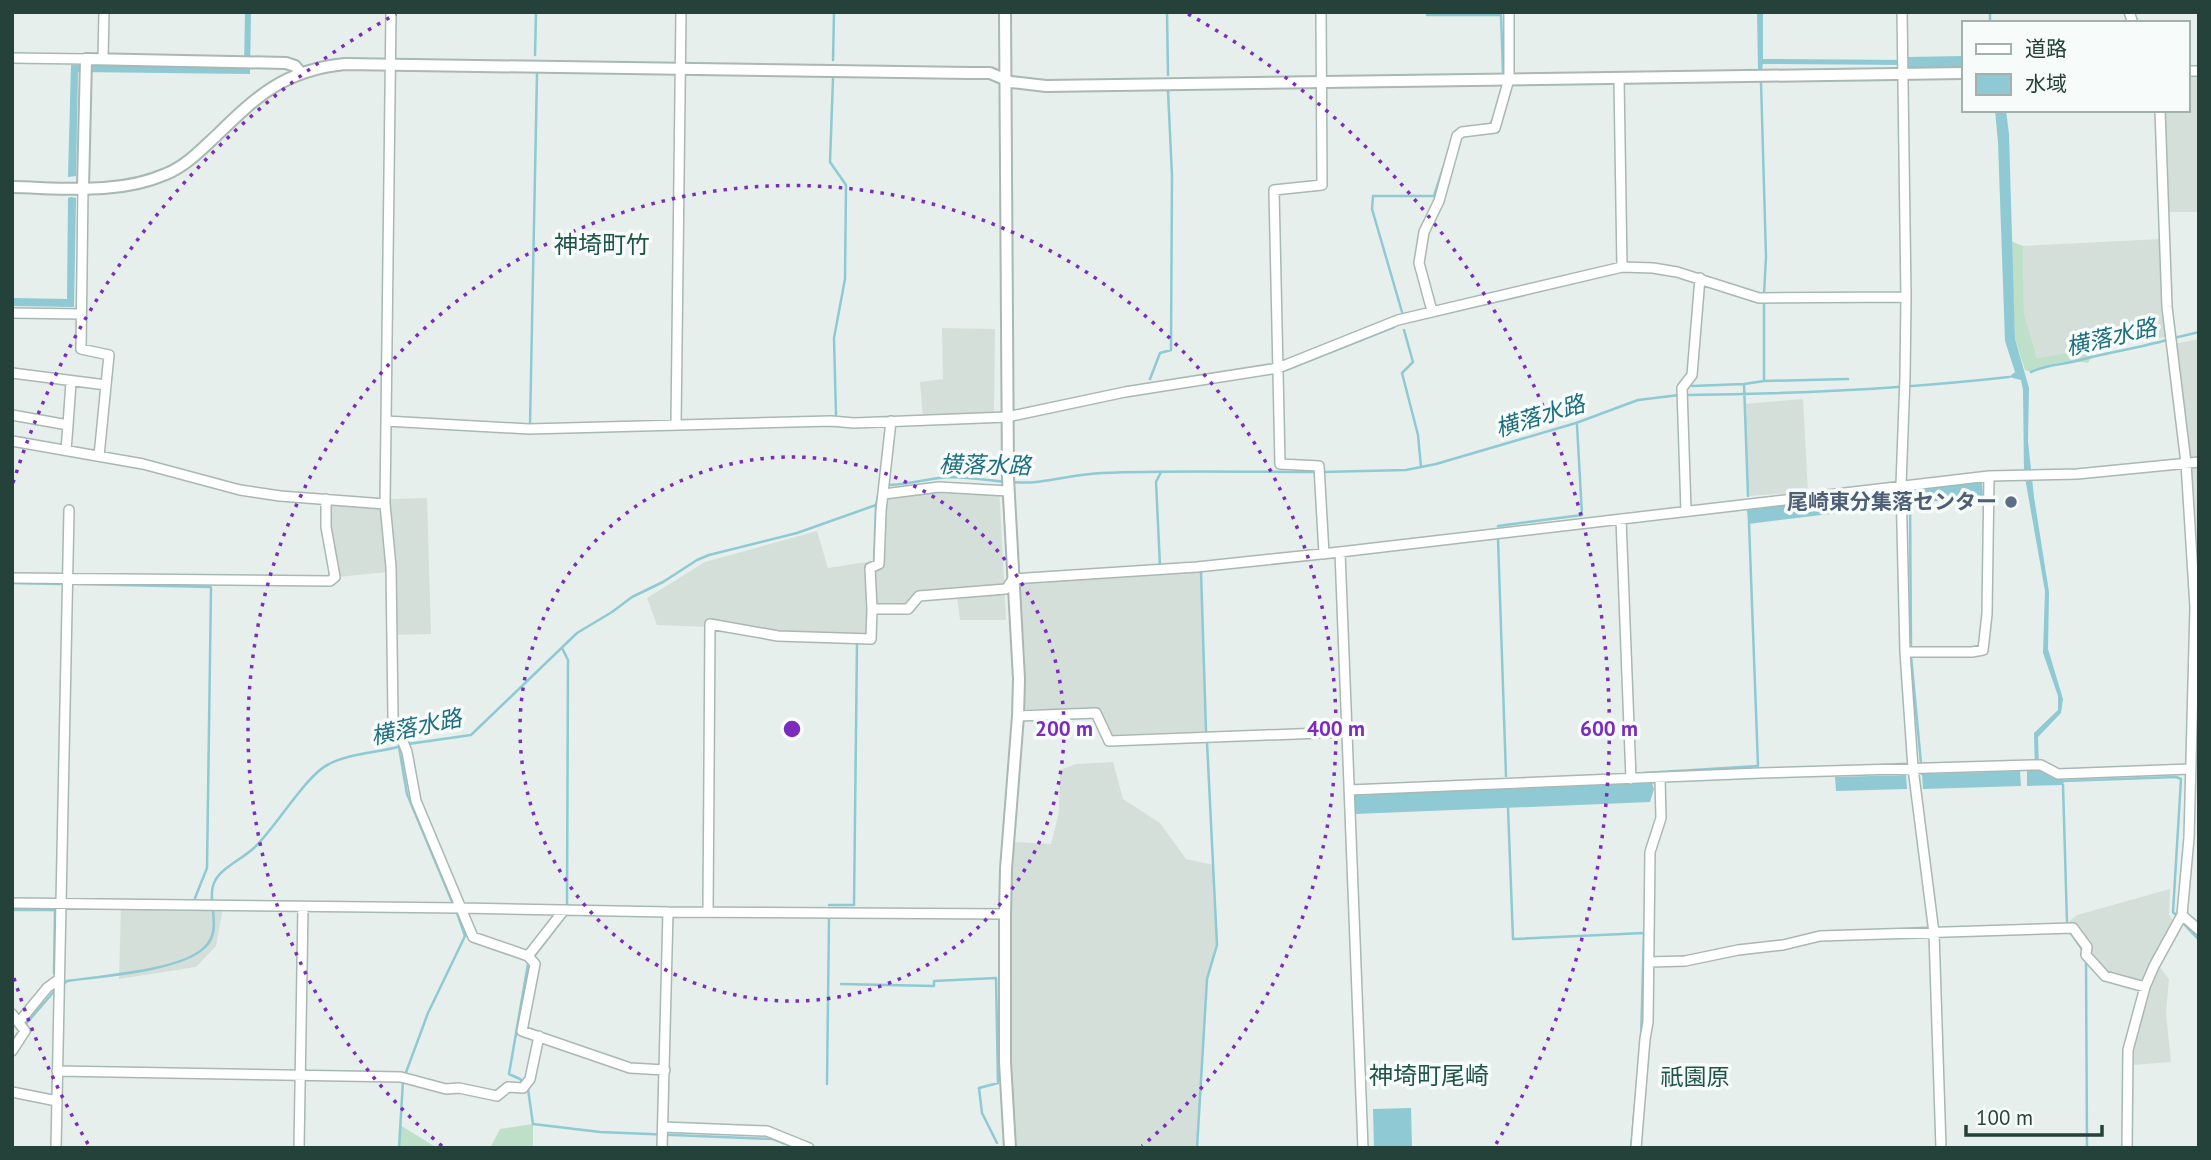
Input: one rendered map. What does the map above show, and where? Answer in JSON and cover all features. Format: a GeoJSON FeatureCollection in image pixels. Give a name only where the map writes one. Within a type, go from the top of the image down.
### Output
{"type":"FeatureCollection","features":[{"type":"Feature","properties":{"kind":"street"},"geometry":{"type":"LineString","coordinates":[[103,59],[104,12]]}},
{"type":"Feature","properties":{"kind":"street"},"geometry":{"type":"LineString","coordinates":[[391,12],[385,504],[391,567],[393,717],[407,752],[416,801],[473,937],[528,956],[535,964],[522,1031],[630,1068],[665,1070]]}},
{"type":"Feature","properties":{"kind":"street"},"geometry":{"type":"LineString","coordinates":[[676,425],[681,12]]}},
{"type":"Feature","properties":{"kind":"street"},"geometry":{"type":"LineString","coordinates":[[1005,12],[1008,485],[1019,679],[1005,914],[1005,1062],[1010,1148]]}},
{"type":"Feature","properties":{"kind":"street"},"geometry":{"type":"LineString","coordinates":[[1321,12],[1322,185],[1274,190],[1280,464],[1318,466],[1324,554]]}},
{"type":"Feature","properties":{"kind":"street"},"geometry":{"type":"LineString","coordinates":[[1432,311],[1419,263],[1424,232],[1439,201],[1457,136],[1462,132],[1495,128],[1509,79],[1509,12]]}},
{"type":"Feature","properties":{"kind":"street"},"geometry":{"type":"LineString","coordinates":[[1902,12],[1906,297],[1901,485],[1905,652],[1913,768],[1934,933],[1941,1148]]}},
{"type":"Feature","properties":{"kind":"street"},"geometry":{"type":"LineString","coordinates":[[12,58],[286,62],[301,73]]}},
{"type":"Feature","properties":{"kind":"street"},"geometry":{"type":"LineString","coordinates":[[86,59],[81,349],[109,355],[99,456]]}},
{"type":"Feature","properties":{"kind":"street"},"geometry":{"type":"LineString","coordinates":[[12,187],[113,188],[142,183],[169,173],[198,153],[272,86],[323,66],[345,64],[990,73],[1020,83],[1046,86],[1962,74]]}},
{"type":"Feature","properties":{"kind":"street"},"geometry":{"type":"LineString","coordinates":[[1619,79],[1622,267]]}},
{"type":"Feature","properties":{"kind":"street"},"geometry":{"type":"LineString","coordinates":[[2127,1148],[2128,1050],[2154,966],[2180,920],[2194,838],[2190,769],[2197,607],[2186,463],[2169,331],[2160,112]]}},
{"type":"Feature","properties":{"kind":"street"},"geometry":{"type":"LineString","coordinates":[[386,421],[529,429],[831,421],[853,423],[1007,417],[1125,392],[1278,368],[1398,320],[1622,267],[1653,268],[1700,278],[1764,298],[1906,297]]}},
{"type":"Feature","properties":{"kind":"street"},"geometry":{"type":"LineString","coordinates":[[1686,511],[1682,388],[1692,375],[1700,278]]}},
{"type":"Feature","properties":{"kind":"street"},"geometry":{"type":"LineString","coordinates":[[12,313],[81,314]]}},
{"type":"Feature","properties":{"kind":"street"},"geometry":{"type":"LineString","coordinates":[[12,373],[106,385]]}},
{"type":"Feature","properties":{"kind":"street"},"geometry":{"type":"LineString","coordinates":[[66,450],[71,382]]}},
{"type":"Feature","properties":{"kind":"street"},"geometry":{"type":"LineString","coordinates":[[12,415],[68,425]]}},
{"type":"Feature","properties":{"kind":"street"},"geometry":{"type":"LineString","coordinates":[[708,912],[710,624],[778,636],[871,639],[874,566],[891,421]]}},
{"type":"Feature","properties":{"kind":"street"},"geometry":{"type":"LineString","coordinates":[[12,442],[144,464],[240,490],[280,496],[385,504]]}},
{"type":"Feature","properties":{"kind":"street"},"geometry":{"type":"LineString","coordinates":[[1013,579],[1197,567],[1324,554],[1989,476],[2077,474],[2199,462]]}},
{"type":"Feature","properties":{"kind":"street"},"geometry":{"type":"LineString","coordinates":[[1905,652],[1983,650],[1987,614],[1989,476]]}},
{"type":"Feature","properties":{"kind":"street"},"geometry":{"type":"LineString","coordinates":[[885,487],[1008,485]]}},
{"type":"Feature","properties":{"kind":"street"},"geometry":{"type":"LineString","coordinates":[[12,578],[330,582],[335,577],[326,527],[326,499]]}},
{"type":"Feature","properties":{"kind":"street"},"geometry":{"type":"LineString","coordinates":[[56,1148],[69,510]]}},
{"type":"Feature","properties":{"kind":"street"},"geometry":{"type":"LineString","coordinates":[[1621,519],[1645,778],[1661,818],[1650,852],[1648,1022],[1636,1148]]}},
{"type":"Feature","properties":{"kind":"street"},"geometry":{"type":"LineString","coordinates":[[1340,552],[1363,1148]]}},
{"type":"Feature","properties":{"kind":"street"},"geometry":{"type":"LineString","coordinates":[[872,610],[908,609],[919,596],[1006,589],[1013,579]]}},
{"type":"Feature","properties":{"kind":"street"},"geometry":{"type":"LineString","coordinates":[[1018,716],[1096,713],[1109,741],[1347,732]]}},
{"type":"Feature","properties":{"kind":"street"},"geometry":{"type":"LineString","coordinates":[[1349,790],[1913,768],[2037,765],[2058,774],[2190,769]]}},
{"type":"Feature","properties":{"kind":"street"},"geometry":{"type":"LineString","coordinates":[[12,903],[1005,914]]}},
{"type":"Feature","properties":{"kind":"street"},"geometry":{"type":"LineString","coordinates":[[299,1148],[303,907]]}},
{"type":"Feature","properties":{"kind":"street"},"geometry":{"type":"LineString","coordinates":[[528,956],[569,910]]}},
{"type":"Feature","properties":{"kind":"street"},"geometry":{"type":"LineString","coordinates":[[662,1144],[668,912]]}},
{"type":"Feature","properties":{"kind":"street"},"geometry":{"type":"LineString","coordinates":[[2180,920],[2199,930]]}},
{"type":"Feature","properties":{"kind":"street"},"geometry":{"type":"LineString","coordinates":[[1649,962],[1685,961],[1738,950],[1783,945],[1820,936],[2073,928],[2087,947],[2086,955],[2105,976],[2146,987]]}},
{"type":"Feature","properties":{"kind":"street"},"geometry":{"type":"LineString","coordinates":[[12,1051],[25,1031],[16,1018],[59,979]]}},
{"type":"Feature","properties":{"kind":"street"},"geometry":{"type":"LineString","coordinates":[[57,1071],[404,1078],[497,1096],[508,1087],[523,1088],[530,1079],[539,1036]]}},
{"type":"Feature","properties":{"kind":"street"},"geometry":{"type":"LineString","coordinates":[[12,1092],[57,1101]]}},
{"type":"Feature","properties":{"kind":"street"},"geometry":{"type":"LineString","coordinates":[[663,1127],[767,1131],[809,1148]]}},
{"type":"Feature","properties":{"kind":"shaded area"},"geometry":{"type":"Polygon","coordinates":[[[2190,76],[2199,76],[2199,212],[2169,212],[2165,112],[2190,112],[2190,76]]]}},
{"type":"Feature","properties":{"kind":"shaded area"},"geometry":{"type":"Polygon","coordinates":[[[2161,239],[2165,337],[2037,358],[2024,313],[2023,246],[2161,239]]]}},
{"type":"Feature","properties":{"kind":"shaded area"},"geometry":{"type":"Polygon","coordinates":[[[942,328],[995,329],[994,414],[923,417],[920,382],[943,379],[942,328]]]}},
{"type":"Feature","properties":{"kind":"shaded area"},"geometry":{"type":"Polygon","coordinates":[[[2199,339],[2199,458],[2189,459],[2174,344],[2199,339]]]}},
{"type":"Feature","properties":{"kind":"shaded area"},"geometry":{"type":"Polygon","coordinates":[[[1803,399],[1808,492],[1748,496],[1744,404],[1803,399]]]}},
{"type":"Feature","properties":{"kind":"shaded area"},"geometry":{"type":"Polygon","coordinates":[[[2199,467],[2199,611],[2190,468],[2199,467]]]}},
{"type":"Feature","properties":{"kind":"shaded area"},"geometry":{"type":"Polygon","coordinates":[[[940,483],[999,486],[1006,620],[960,620],[957,598],[920,599],[908,612],[876,613],[874,643],[778,640],[711,627],[657,625],[647,598],[705,562],[817,531],[828,568],[873,561],[877,491],[940,483]]]}},
{"type":"Feature","properties":{"kind":"shaded area"},"geometry":{"type":"Polygon","coordinates":[[[427,498],[431,634],[389,635],[386,572],[329,578],[322,501],[427,498]]]}},
{"type":"Feature","properties":{"kind":"shaded area"},"geometry":{"type":"Polygon","coordinates":[[[1201,564],[1206,731],[1110,735],[1099,709],[1024,709],[1025,657],[1019,575],[1201,564]]]}},
{"type":"Feature","properties":{"kind":"shaded area"},"geometry":{"type":"Polygon","coordinates":[[[1113,762],[1123,799],[1160,823],[1186,859],[1214,865],[1217,945],[1207,979],[1197,1148],[1015,1148],[1010,939],[1014,842],[1051,844],[1059,812],[1060,770],[1076,764],[1113,762]]]}},
{"type":"Feature","properties":{"kind":"shaded area"},"geometry":{"type":"Polygon","coordinates":[[[2170,889],[2169,914],[2175,924],[2154,960],[2169,979],[2166,1013],[2171,1062],[2132,1065],[2123,1063],[2140,989],[2102,978],[2069,931],[2067,923],[2077,915],[2170,889]]]}},
{"type":"Feature","properties":{"kind":"shaded area"},"geometry":{"type":"Polygon","coordinates":[[[121,907],[223,908],[216,946],[196,967],[119,979],[121,907]]]}},
{"type":"Feature","properties":{"kind":"green space"},"geometry":{"type":"Polygon","coordinates":[[[2011,241],[2023,246],[2024,313],[2037,358],[2096,348],[2088,363],[2067,362],[2031,372],[2025,370],[2015,339],[2011,241]]]}},
{"type":"Feature","properties":{"kind":"green space"},"geometry":{"type":"Polygon","coordinates":[[[533,1124],[533,1148],[490,1148],[500,1129],[533,1124]]]}},
{"type":"Feature","properties":{"kind":"green space"},"geometry":{"type":"Polygon","coordinates":[[[400,1125],[437,1148],[399,1148],[400,1125]]]}},
{"type":"Feature","properties":{"kind":"water"},"geometry":{"type":"Polygon","coordinates":[[[245,12],[251,12],[250,74],[78,72],[76,176],[68,177],[71,65],[244,68],[245,12]]]}},
{"type":"Feature","properties":{"kind":"water"},"geometry":{"type":"Polygon","coordinates":[[[1757,12],[1763,12],[1763,59],[1907,60],[1907,57],[1962,56],[1962,67],[1763,64],[1762,69],[1758,69],[1757,12]]]}},
{"type":"Feature","properties":{"kind":"water"},"geometry":{"type":"Polygon","coordinates":[[[1995,112],[2006,112],[2015,339],[2029,388],[2028,441],[2049,592],[2048,649],[2063,699],[2061,713],[2038,737],[2039,770],[2053,778],[2062,779],[2063,785],[2027,786],[2027,771],[2035,770],[2034,733],[2058,710],[2058,696],[2043,653],[2045,591],[2024,472],[2023,390],[2021,380],[2009,377],[2015,372],[2005,341],[1995,112]]]}},
{"type":"Feature","properties":{"kind":"water"},"geometry":{"type":"Polygon","coordinates":[[[68,198],[76,198],[74,307],[12,306],[12,298],[67,299],[68,198]]]}},
{"type":"Feature","properties":{"kind":"water"},"geometry":{"type":"Polygon","coordinates":[[[1982,482],[1983,496],[1908,504],[1908,490],[1982,482]]]}},
{"type":"Feature","properties":{"kind":"water"},"geometry":{"type":"Polygon","coordinates":[[[1894,492],[1896,506],[1748,524],[1747,510],[1894,492]]]}},
{"type":"Feature","properties":{"kind":"water"},"geometry":{"type":"Polygon","coordinates":[[[2020,771],[2021,786],[1923,789],[1922,774],[2020,771]]]}},
{"type":"Feature","properties":{"kind":"water"},"geometry":{"type":"Polygon","coordinates":[[[1906,775],[1907,789],[1836,791],[1835,777],[1906,775]]]}},
{"type":"Feature","properties":{"kind":"water"},"geometry":{"type":"Polygon","coordinates":[[[1652,783],[1654,789],[1650,802],[1355,814],[1354,795],[1652,783]]]}},
{"type":"Feature","properties":{"kind":"water"},"geometry":{"type":"Polygon","coordinates":[[[1411,1108],[1412,1148],[1374,1148],[1373,1109],[1411,1108]]]}},
{"type":"Feature","properties":{"kind":"waterway"},"geometry":{"type":"LineString","coordinates":[[535,55],[536,12]]}},
{"type":"Feature","properties":{"kind":"waterway"},"geometry":{"type":"LineString","coordinates":[[833,60],[834,12]]}},
{"type":"Feature","properties":{"kind":"waterway"},"geometry":{"type":"LineString","coordinates":[[1167,12],[1168,75]]}},
{"type":"Feature","properties":{"kind":"waterway"},"geometry":{"type":"LineString","coordinates":[[1427,12],[1427,15],[1501,15],[1503,72]]}},
{"type":"Feature","properties":{"kind":"waterway"},"geometry":{"type":"LineString","coordinates":[[1990,12],[1990,21]]}},
{"type":"Feature","properties":{"kind":"waterway"},"geometry":{"type":"LineString","coordinates":[[530,425],[537,74]]}},
{"type":"Feature","properties":{"kind":"waterway"},"geometry":{"type":"LineString","coordinates":[[833,79],[830,162],[846,185],[845,279],[834,338],[836,415]]}},
{"type":"Feature","properties":{"kind":"waterway"},"geometry":{"type":"LineString","coordinates":[[1761,82],[1766,257],[1764,294]]}},
{"type":"Feature","properties":{"kind":"waterway"},"geometry":{"type":"LineString","coordinates":[[1150,379],[1160,353],[1171,350],[1172,176],[1168,91]]}},
{"type":"Feature","properties":{"kind":"waterway"},"geometry":{"type":"LineString","coordinates":[[1483,125],[1490,124],[1494,118]]}},
{"type":"Feature","properties":{"kind":"waterway"},"geometry":{"type":"LineString","coordinates":[[1402,312],[1372,209],[1373,196],[1434,196],[1448,153]]}},
{"type":"Feature","properties":{"kind":"waterway"},"geometry":{"type":"LineString","coordinates":[[1748,496],[1744,384],[1764,381],[1764,301]]}},
{"type":"Feature","properties":{"kind":"waterway"},"geometry":{"type":"LineString","coordinates":[[1281,372],[1394,327]]}},
{"type":"Feature","properties":{"kind":"waterway"},"geometry":{"type":"LineString","coordinates":[[1404,330],[1413,362],[1402,373],[1418,435],[1421,467]]}},
{"type":"Feature","properties":{"kind":"waterway","name":"横落水路"},"geometry":{"type":"LineString","coordinates":[[2174,338],[2199,332]]}},
{"type":"Feature","properties":{"kind":"waterway","name":"横落水路"},"geometry":{"type":"LineString","coordinates":[[2031,372],[2167,340]]}},
{"type":"Feature","properties":{"kind":"waterway","name":"横落水路"},"geometry":{"type":"LineString","coordinates":[[1686,395],[1848,390],[2009,377]]}},
{"type":"Feature","properties":{"kind":"waterway"},"geometry":{"type":"LineString","coordinates":[[1764,381],[1848,379]]}},
{"type":"Feature","properties":{"kind":"waterway"},"geometry":{"type":"LineString","coordinates":[[1692,386],[1744,384]]}},
{"type":"Feature","properties":{"kind":"waterway","name":"横落水路"},"geometry":{"type":"LineString","coordinates":[[1322,472],[1406,470],[1436,464],[1576,423],[1638,400],[1679,395]]}},
{"type":"Feature","properties":{"kind":"waterway"},"geometry":{"type":"LineString","coordinates":[[1498,526],[1582,515],[1577,425]]}},
{"type":"Feature","properties":{"kind":"waterway","name":"横落水路"},"geometry":{"type":"LineString","coordinates":[[1012,482],[1129,472],[1316,472]]}},
{"type":"Feature","properties":{"kind":"waterway"},"geometry":{"type":"LineString","coordinates":[[1160,566],[1156,482],[1161,472]]}},
{"type":"Feature","properties":{"kind":"waterway","name":"横落水路"},"geometry":{"type":"LineString","coordinates":[[887,485],[949,477],[1005,482]]}},
{"type":"Feature","properties":{"kind":"waterway","name":"横落水路"},"geometry":{"type":"LineString","coordinates":[[408,744],[471,735],[577,633],[632,597],[663,582],[697,560],[797,533],[876,505],[879,492]]}},
{"type":"Feature","properties":{"kind":"waterway"},"geometry":{"type":"LineString","coordinates":[[1910,502],[1911,649]]}},
{"type":"Feature","properties":{"kind":"waterway"},"geometry":{"type":"LineString","coordinates":[[874,564],[876,505]]}},
{"type":"Feature","properties":{"kind":"waterway"},"geometry":{"type":"LineString","coordinates":[[1644,783],[1644,773],[1758,766],[1749,523]]}},
{"type":"Feature","properties":{"kind":"waterway"},"geometry":{"type":"LineString","coordinates":[[1498,539],[1506,776]]}},
{"type":"Feature","properties":{"kind":"waterway"},"geometry":{"type":"LineString","coordinates":[[1201,571],[1206,731]]}},
{"type":"Feature","properties":{"kind":"waterway"},"geometry":{"type":"LineString","coordinates":[[12,583],[60,584]]}},
{"type":"Feature","properties":{"kind":"waterway"},"geometry":{"type":"LineString","coordinates":[[74,584],[211,587],[207,868],[195,898]]}},
{"type":"Feature","properties":{"kind":"waterway"},"geometry":{"type":"LineString","coordinates":[[829,905],[854,905],[857,643]]}},
{"type":"Feature","properties":{"kind":"waterway"},"geometry":{"type":"LineString","coordinates":[[562,648],[568,660],[567,908]]}},
{"type":"Feature","properties":{"kind":"waterway"},"geometry":{"type":"LineString","coordinates":[[1911,656],[1922,774]]}},
{"type":"Feature","properties":{"kind":"waterway"},"geometry":{"type":"LineString","coordinates":[[1197,1148],[1207,979],[1217,945],[1207,742]]}},
{"type":"Feature","properties":{"kind":"waterway","name":"横落水路"},"geometry":{"type":"LineString","coordinates":[[62,985],[67,981],[160,967],[194,955],[205,947],[213,932],[212,888],[218,876],[264,838],[311,779],[337,760],[401,746]]}},
{"type":"Feature","properties":{"kind":"waterway"},"geometry":{"type":"LineString","coordinates":[[399,747],[407,794],[453,904]]}},
{"type":"Feature","properties":{"kind":"waterway"},"geometry":{"type":"LineString","coordinates":[[2062,781],[2181,779],[2173,912],[2178,917]]}},
{"type":"Feature","properties":{"kind":"waterway"},"geometry":{"type":"LineString","coordinates":[[2063,785],[2067,923]]}},
{"type":"Feature","properties":{"kind":"waterway"},"geometry":{"type":"LineString","coordinates":[[1508,808],[1513,939],[1644,933],[1641,1040]]}},
{"type":"Feature","properties":{"kind":"waterway"},"geometry":{"type":"LineString","coordinates":[[12,910],[55,910],[54,973]]}},
{"type":"Feature","properties":{"kind":"waterway"},"geometry":{"type":"LineString","coordinates":[[405,1075],[428,1013],[465,936],[456,910]]}},
{"type":"Feature","properties":{"kind":"waterway"},"geometry":{"type":"LineString","coordinates":[[524,1083],[509,1074],[528,964],[567,914]]}},
{"type":"Feature","properties":{"kind":"waterway"},"geometry":{"type":"LineString","coordinates":[[827,1084],[829,918]]}},
{"type":"Feature","properties":{"kind":"waterway"},"geometry":{"type":"LineString","coordinates":[[2182,922],[2199,940]]}},
{"type":"Feature","properties":{"kind":"waterway"},"geometry":{"type":"LineString","coordinates":[[2070,932],[2084,952]]}},
{"type":"Feature","properties":{"kind":"waterway"},"geometry":{"type":"LineString","coordinates":[[2086,959],[2087,1148]]}},
{"type":"Feature","properties":{"kind":"waterway"},"geometry":{"type":"LineString","coordinates":[[841,984],[934,986],[934,981],[996,978],[998,1083],[979,1088],[982,1113],[997,1143]]}},
{"type":"Feature","properties":{"kind":"waterway","name":"横落水路"},"geometry":{"type":"LineString","coordinates":[[25,1025],[57,988]]}},
{"type":"Feature","properties":{"kind":"waterway","name":"横落水路"},"geometry":{"type":"LineString","coordinates":[[12,1042],[18,1033]]}},
{"type":"Feature","properties":{"kind":"waterway"},"geometry":{"type":"LineString","coordinates":[[1631,1148],[1639,1064]]}},
{"type":"Feature","properties":{"kind":"waterway"},"geometry":{"type":"LineString","coordinates":[[399,1148],[403,1081]]}},
{"type":"Feature","properties":{"kind":"waterway"},"geometry":{"type":"LineString","coordinates":[[528,1089],[533,1124],[600,1132],[773,1139],[796,1148]]}},
{"type":"Feature","properties":{"kind":"place","name":"尾崎東分集落センター"},"geometry":{"type":"Point","coordinates":[2011,502]}},
{"type":"Feature","properties":{"kind":"district","name":"神埼町竹"},"geometry":{"type":"Point","coordinates":[602,245]}},
{"type":"Feature","properties":{"kind":"district","name":"神埼町尾崎"},"geometry":{"type":"Point","coordinates":[1429,1076]}},
{"type":"Feature","properties":{"kind":"district","name":"祇園原"},"geometry":{"type":"Point","coordinates":[1695,1077]}}]}
